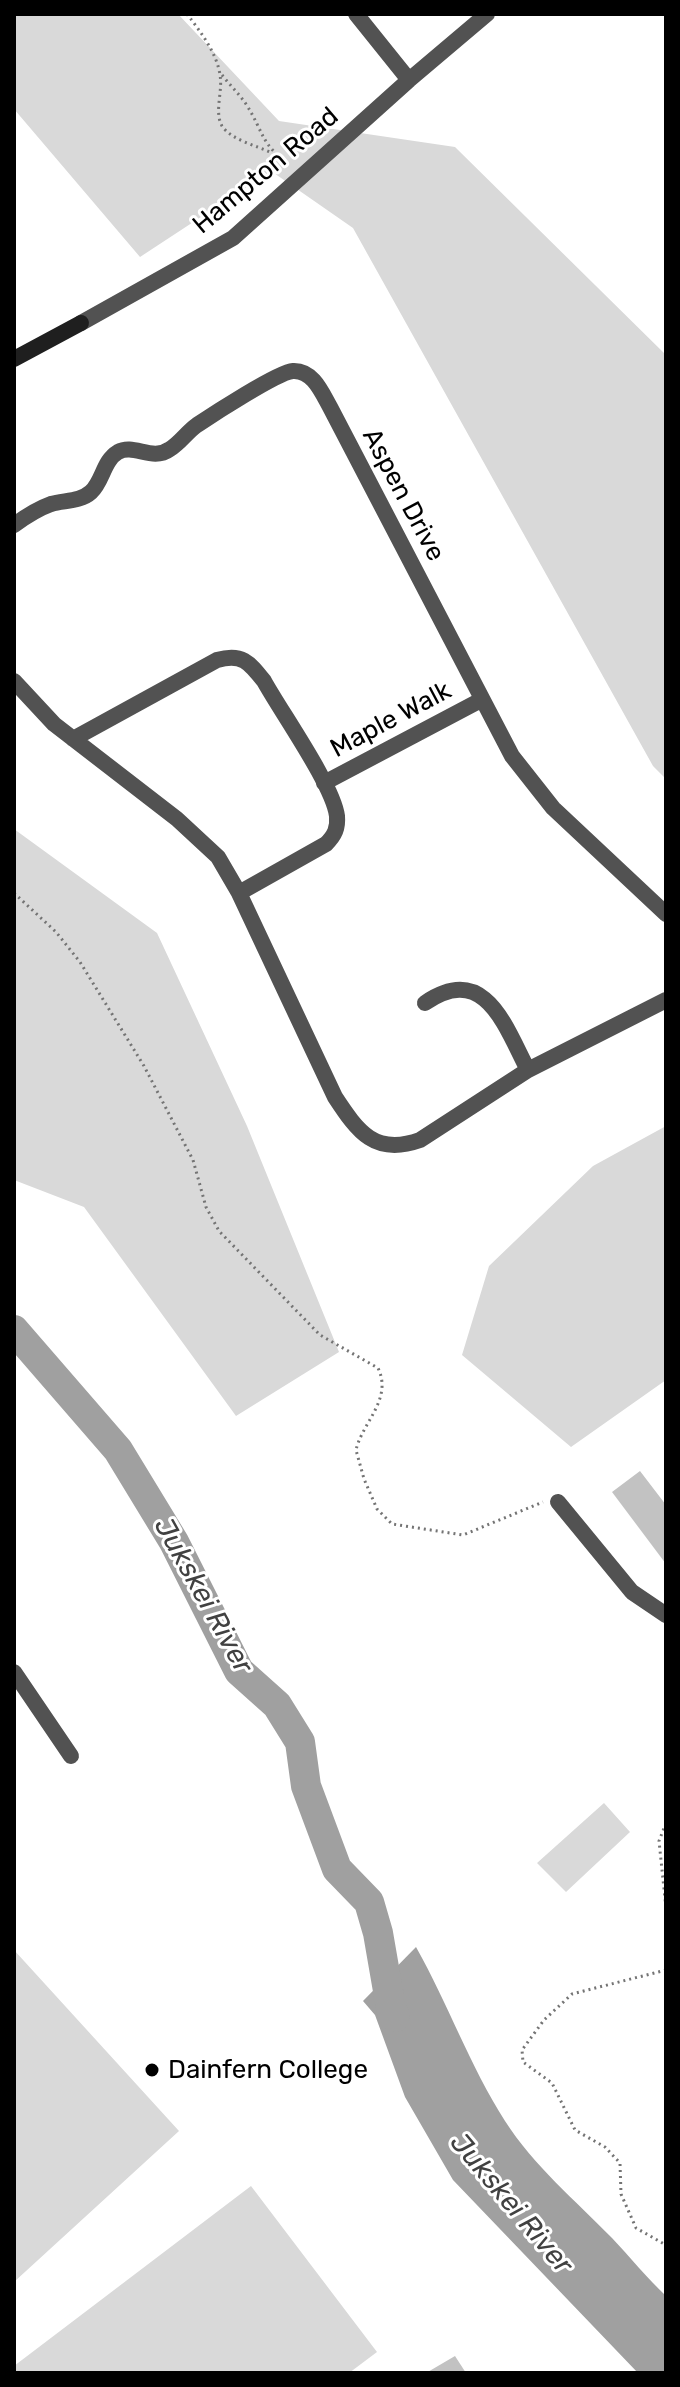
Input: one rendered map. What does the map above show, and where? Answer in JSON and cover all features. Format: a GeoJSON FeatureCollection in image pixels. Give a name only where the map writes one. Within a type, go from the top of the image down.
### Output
{"type":"FeatureCollection","features":[{"type":"Feature","properties":{"kind":"street"},"geometry":{"type":"LineString","coordinates":[[356,14],[409,80]]}},
{"type":"Feature","properties":{"kind":"street","name":"Hampton Road"},"geometry":{"type":"LineString","coordinates":[[14,359],[233,238],[487,14]]}},
{"type":"Feature","properties":{"kind":"street","name":"Aspen Drive"},"geometry":{"type":"LineString","coordinates":[[14,525],[40,508],[90,494],[108,460],[120,451],[127,449],[161,455],[195,427],[291,371],[313,379],[512,756],[553,808],[666,914]]}},
{"type":"Feature","properties":{"kind":"street"},"geometry":{"type":"LineString","coordinates":[[73,739],[190,673],[231,656],[244,659],[264,681],[324,783],[337,815],[334,836],[304,857],[239,893]]}},
{"type":"Feature","properties":{"kind":"street"},"geometry":{"type":"LineString","coordinates":[[14,681],[34,705],[73,739],[206,843],[239,893],[335,1097],[357,1126],[373,1140],[387,1146],[406,1145],[420,1140],[528,1070],[666,1000]]}},
{"type":"Feature","properties":{"kind":"street","name":"Maple Walk"},"geometry":{"type":"LineString","coordinates":[[324,783],[481,700]]}},
{"type":"Feature","properties":{"kind":"street"},"geometry":{"type":"LineString","coordinates":[[425,1003],[452,988],[480,995],[501,1019],[528,1070]]}},
{"type":"Feature","properties":{"kind":"street"},"geometry":{"type":"LineString","coordinates":[[558,1502],[632,1592],[666,1615]]}},
{"type":"Feature","properties":{"kind":"street"},"geometry":{"type":"LineString","coordinates":[[14,1672],[71,1756]]}},
{"type":"Feature","properties":{"kind":"path"},"geometry":{"type":"LineString","coordinates":[[187,14],[204,39],[220,72],[244,102],[272,153]]}},
{"type":"Feature","properties":{"kind":"path"},"geometry":{"type":"LineString","coordinates":[[220,72],[219,112],[223,127],[290,165]]}},
{"type":"Feature","properties":{"kind":"path"},"geometry":{"type":"LineString","coordinates":[[14,893],[56,932],[80,962],[144,1066],[193,1160],[206,1207],[219,1231],[320,1335],[378,1368],[382,1378],[378,1404],[356,1450],[364,1479],[382,1516],[392,1524],[461,1536],[543,1502],[558,1502]]}},
{"type":"Feature","properties":{"kind":"path"},"geometry":{"type":"LineString","coordinates":[[666,1823],[659,1841],[666,1908]]}},
{"type":"Feature","properties":{"kind":"path"},"geometry":{"type":"LineString","coordinates":[[666,1970],[572,1994],[544,2020],[522,2050],[523,2062],[552,2083],[575,2130],[605,2147],[620,2163],[621,2194],[636,2228],[666,2245]]}},
{"type":"Feature","properties":{"kind":"shaded area"},"geometry":{"type":"Polygon","coordinates":[[[14,14],[178,14],[279,121],[455,147],[666,355],[666,779],[653,766],[353,228],[271,171],[140,257],[14,109],[14,14]]]}},
{"type":"Feature","properties":{"kind":"shaded area"},"geometry":{"type":"Polygon","coordinates":[[[14,829],[157,933],[247,1126],[339,1352],[236,1416],[84,1207],[14,1180],[14,829]]]}},
{"type":"Feature","properties":{"kind":"shaded area"},"geometry":{"type":"Polygon","coordinates":[[[666,1126],[666,1380],[571,1447],[462,1355],[489,1266],[593,1166],[666,1126]]]}},
{"type":"Feature","properties":{"kind":"shaded area"},"geometry":{"type":"Polygon","coordinates":[[[604,1803],[630,1832],[566,1892],[537,1863],[604,1803]]]}},
{"type":"Feature","properties":{"kind":"shaded area"},"geometry":{"type":"Polygon","coordinates":[[[14,1950],[179,2131],[14,2282],[14,1950]]]}},
{"type":"Feature","properties":{"kind":"shaded area"},"geometry":{"type":"Polygon","coordinates":[[[251,2186],[377,2352],[349,2373],[14,2373],[14,2366],[251,2186]]]}},
{"type":"Feature","properties":{"kind":"water"},"geometry":{"type":"Polygon","coordinates":[[[416,1947],[481,2079],[516,2137],[666,2296],[666,2373],[638,2373],[453,2180],[405,2097],[375,2015],[363,2001],[416,1947]]]}},
{"type":"Feature","properties":{"kind":"building"},"geometry":{"type":"Polygon","coordinates":[[[640,1471],[666,1505],[666,1564],[612,1492],[640,1471]]]}},
{"type":"Feature","properties":{"kind":"building"},"geometry":{"type":"Polygon","coordinates":[[[455,2356],[466,2373],[426,2373],[455,2356]]]}},
{"type":"Feature","properties":{"kind":"waterway","name":"Jukskei River"},"geometry":{"type":"LineString","coordinates":[[14,1330],[118,1450],[174,1542],[239,1671],[277,1705],[300,1742],[306,1786],[337,1869],[369,1902],[395,2017]]}},
{"type":"Feature","properties":{"kind":"place","name":"Dainfern College"},"geometry":{"type":"Point","coordinates":[152,2070]}}]}
